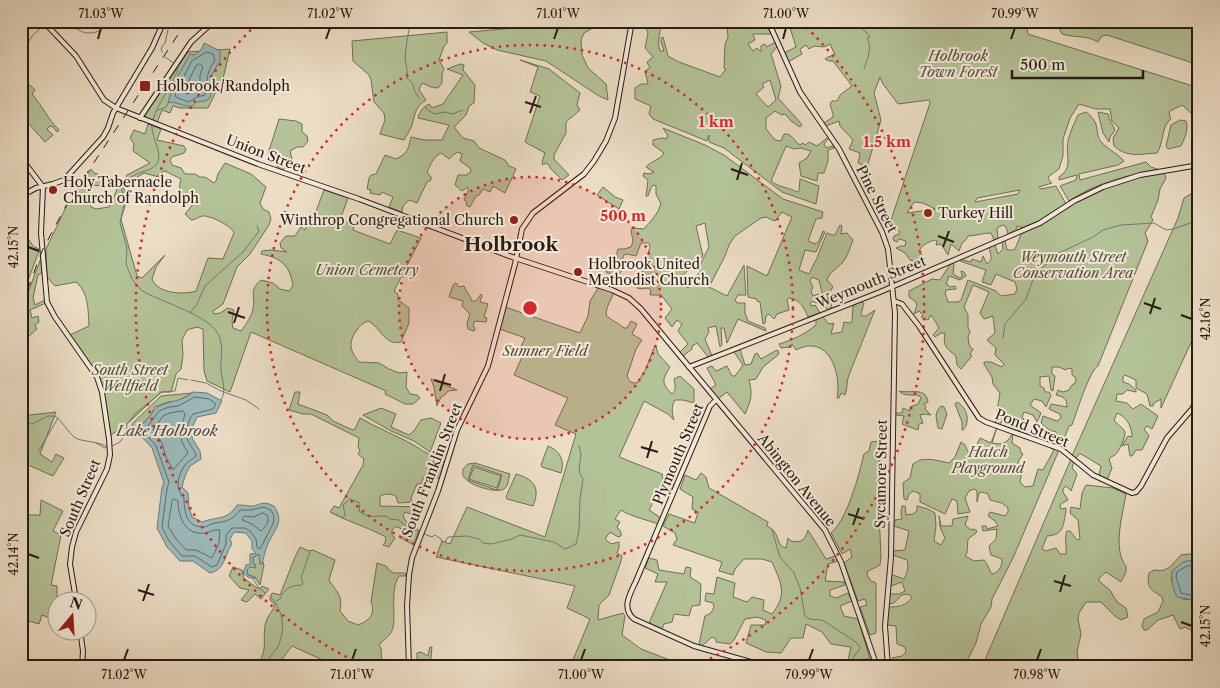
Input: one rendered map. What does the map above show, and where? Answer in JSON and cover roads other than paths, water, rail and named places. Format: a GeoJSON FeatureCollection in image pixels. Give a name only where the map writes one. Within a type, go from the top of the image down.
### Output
{"type":"FeatureCollection","features":[{"type":"Feature","properties":{"kind":"main road","name":"Union Street"},"geometry":{"type":"LineString","coordinates":[[43,21],[78,58],[104,100],[116,108],[258,164],[516,259]]}},
{"type":"Feature","properties":{"kind":"main road"},"geometry":{"type":"LineString","coordinates":[[21,196],[60,182],[70,175],[106,133],[116,108],[152,48],[164,21]]}},
{"type":"Feature","properties":{"kind":"main road"},"geometry":{"type":"LineString","coordinates":[[140,118],[192,40],[214,21]]}},
{"type":"Feature","properties":{"kind":"main road","name":"South Franklin Street"},"geometry":{"type":"LineString","coordinates":[[409,667],[407,609],[412,558],[437,495],[459,426],[488,366],[516,259],[520,234],[527,220],[538,208],[584,174],[599,155],[609,136],[614,123],[619,98],[632,21]]}},
{"type":"Feature","properties":{"kind":"main road","name":"Pine Street"},"geometry":{"type":"LineString","coordinates":[[768,21],[800,92],[837,145],[882,232],[888,249],[893,287]]}},
{"type":"Feature","properties":{"kind":"main road"},"geometry":{"type":"LineString","coordinates":[[21,158],[43,187]]}},
{"type":"Feature","properties":{"kind":"main road","name":"Weymouth Street"},"geometry":{"type":"LineString","coordinates":[[689,367],[893,287],[1040,223],[1074,201],[1103,187],[1140,174],[1199,165]]}},
{"type":"Feature","properties":{"kind":"main road","name":"South Street"},"geometry":{"type":"LineString","coordinates":[[43,187],[42,233],[46,299],[55,317],[98,379],[110,442],[107,469],[79,527],[72,547],[70,564],[74,590]]}},
{"type":"Feature","properties":{"kind":"main road","name":"Plymouth Street"},"geometry":{"type":"LineString","coordinates":[[516,259],[626,296],[638,307],[716,400],[710,406],[636,581],[627,608],[628,613],[634,619],[694,646],[769,667]]}},
{"type":"Feature","properties":{"kind":"main road","name":"Sycamore Street"},"geometry":{"type":"LineString","coordinates":[[887,667],[885,639],[891,557],[893,287]]}},
{"type":"Feature","properties":{"kind":"main road","name":"Pond Street"},"geometry":{"type":"LineString","coordinates":[[894,301],[902,304],[920,326],[979,418],[1061,449],[1093,476],[1132,494],[1141,486],[1167,438],[1192,409],[1199,395]]}},
{"type":"Feature","properties":{"kind":"main road","name":"Abington Avenue"},"geometry":{"type":"LineString","coordinates":[[716,400],[829,537],[841,562],[877,667]]}},
{"type":"Feature","properties":{"kind":"main road"},"geometry":{"type":"LineString","coordinates":[[81,640],[82,667]]}},
{"type":"Feature","properties":{"kind":"water"},"geometry":{"type":"Polygon","coordinates":[[[204,43],[220,51],[220,61],[211,76],[213,84],[210,98],[197,102],[193,106],[168,102],[174,83],[190,54],[194,55],[201,50],[204,43]]]}},
{"type":"Feature","properties":{"kind":"water","name":"Lake Holbrook"},"geometry":{"type":"Polygon","coordinates":[[[193,392],[207,393],[222,401],[216,413],[197,417],[191,430],[193,433],[192,438],[200,451],[201,459],[190,466],[182,487],[188,493],[192,517],[202,522],[226,516],[237,505],[253,506],[263,503],[274,506],[277,511],[279,519],[265,551],[262,564],[260,564],[259,554],[253,557],[256,568],[250,567],[247,570],[248,575],[255,577],[255,579],[243,573],[246,565],[250,564],[250,554],[256,553],[252,549],[252,541],[246,533],[234,532],[230,539],[232,544],[221,566],[210,573],[193,561],[180,561],[167,547],[157,528],[164,483],[152,448],[142,437],[139,429],[159,406],[187,397],[193,392]]]}},
{"type":"Feature","properties":{"kind":"water"},"geometry":{"type":"Polygon","coordinates":[[[1199,550],[1199,596],[1193,600],[1177,597],[1174,591],[1172,571],[1183,562],[1195,560],[1199,550]]]}},
{"type":"Feature","properties":{"kind":"waterway"},"geometry":{"type":"LineString","coordinates":[[67,21],[78,30],[87,33],[101,30],[106,21]]}},
{"type":"Feature","properties":{"kind":"waterway"},"geometry":{"type":"LineString","coordinates":[[162,52],[161,48],[165,43],[170,21]]}},
{"type":"Feature","properties":{"kind":"waterway"},"geometry":{"type":"LineString","coordinates":[[411,21],[405,60],[407,78],[413,84],[419,98]]}},
{"type":"Feature","properties":{"kind":"waterway"},"geometry":{"type":"LineString","coordinates":[[852,21],[870,37],[867,38],[869,50],[864,69]]}},
{"type":"Feature","properties":{"kind":"waterway"},"geometry":{"type":"LineString","coordinates":[[21,53],[33,35],[43,26]]}},
{"type":"Feature","properties":{"kind":"waterway"},"geometry":{"type":"LineString","coordinates":[[153,120],[178,69],[178,66],[165,57]]}},
{"type":"Feature","properties":{"kind":"waterway"},"geometry":{"type":"LineString","coordinates":[[158,110],[166,107],[169,102]]}},
{"type":"Feature","properties":{"kind":"waterway"},"geometry":{"type":"LineString","coordinates":[[426,107],[426,109],[435,114],[445,112],[452,114],[463,110]]}},
{"type":"Feature","properties":{"kind":"waterway"},"geometry":{"type":"LineString","coordinates":[[152,124],[159,156],[158,162],[148,170],[133,176],[121,186],[125,201],[120,223],[127,248],[126,264],[132,279],[141,290],[196,315],[214,328],[221,344],[221,370],[224,389],[221,400]]}},
{"type":"Feature","properties":{"kind":"waterway"},"geometry":{"type":"LineString","coordinates":[[1003,338],[1005,324],[1026,299],[1035,274],[1059,253],[1093,237],[1103,230],[1121,225],[1154,223],[1166,230],[1199,220]]}},
{"type":"Feature","properties":{"kind":"waterway"},"geometry":{"type":"LineString","coordinates":[[190,313],[197,304],[205,286],[244,251],[259,231],[257,226]]}},
{"type":"Feature","properties":{"kind":"waterway"},"geometry":{"type":"LineString","coordinates":[[112,446],[120,442],[126,434],[127,424],[136,413],[162,392],[175,391],[178,378],[188,380]]}},
{"type":"Feature","properties":{"kind":"waterway"},"geometry":{"type":"LineString","coordinates":[[191,380],[206,383],[246,400],[259,409]]}},
{"type":"Feature","properties":{"kind":"waterway"},"geometry":{"type":"LineString","coordinates":[[21,422],[32,424],[48,416],[55,416],[77,439],[108,447]]}},
{"type":"Feature","properties":{"kind":"waterway"},"geometry":{"type":"LineString","coordinates":[[38,452],[58,418]]}},
{"type":"Feature","properties":{"kind":"waterway"},"geometry":{"type":"LineString","coordinates":[[96,443],[105,448],[107,447]]}},
{"type":"Feature","properties":{"kind":"waterway"},"geometry":{"type":"LineString","coordinates":[[424,534],[432,537],[435,535],[442,542],[446,541],[448,537],[467,536],[479,539],[483,543],[491,544],[520,535],[554,542],[565,549],[576,544],[583,479],[579,471],[581,454],[579,446]]}},
{"type":"Feature","properties":{"kind":"waterway"},"geometry":{"type":"LineString","coordinates":[[332,513],[343,518],[345,515],[343,505],[350,499],[360,503],[359,511],[365,515],[386,516],[390,519],[399,520],[417,531]]}},
{"type":"Feature","properties":{"kind":"waterway"},"geometry":{"type":"LineString","coordinates":[[772,530],[780,557],[794,573],[800,588],[805,616],[810,619],[824,621],[856,642],[860,647],[846,667]]}},
{"type":"Feature","properties":{"kind":"waterway"},"geometry":{"type":"LineString","coordinates":[[276,601],[280,599],[288,588],[302,585],[301,578],[310,552]]}},
{"type":"Feature","properties":{"kind":"waterway"},"geometry":{"type":"LineString","coordinates":[[254,580],[265,593]]}},
{"type":"Feature","properties":{"kind":"waterway"},"geometry":{"type":"LineString","coordinates":[[264,667],[267,660],[276,650],[282,631],[280,611],[269,596]]}},
{"type":"Feature","properties":{"kind":"railway"},"geometry":{"type":"LineString","coordinates":[[21,307],[42,251],[68,202],[187,21]]}},
{"type":"Feature","properties":{"kind":"place","name":"Holbrook/Randolph"},"geometry":{"type":"Point","coordinates":[145,86]}},
{"type":"Feature","properties":{"kind":"place","name":"Holy Tabernacle Church of Randolph"},"geometry":{"type":"Point","coordinates":[53,190]}},
{"type":"Feature","properties":{"kind":"place","name":"Turkey Hill"},"geometry":{"type":"Point","coordinates":[928,213]}},
{"type":"Feature","properties":{"kind":"place","name":"Winthrop Congregational Church"},"geometry":{"type":"Point","coordinates":[514,220]}},
{"type":"Feature","properties":{"kind":"place","name":"Holbrook United Methodist Church"},"geometry":{"type":"Point","coordinates":[578,272]}},
{"type":"Feature","properties":{"kind":"district","name":"Holbrook"},"geometry":{"type":"Point","coordinates":[511,244]}},
{"type":"Feature","properties":{"kind":"park label","name":"Holbrook Town Forest"},"geometry":{"type":"Point","coordinates":[958,64]}},
{"type":"Feature","properties":{"kind":"park label","name":"Weymouth Street Conservation Area"},"geometry":{"type":"Point","coordinates":[1073,266]}},
{"type":"Feature","properties":{"kind":"park label","name":"Union Cemetery"},"geometry":{"type":"Point","coordinates":[367,270]}},
{"type":"Feature","properties":{"kind":"park label","name":"Sumner Field"},"geometry":{"type":"Point","coordinates":[545,351]}},
{"type":"Feature","properties":{"kind":"park label","name":"South Street Wellfield"},"geometry":{"type":"Point","coordinates":[130,378]}},
{"type":"Feature","properties":{"kind":"park label","name":"Hatch Playground"},"geometry":{"type":"Point","coordinates":[988,460]}}]}
